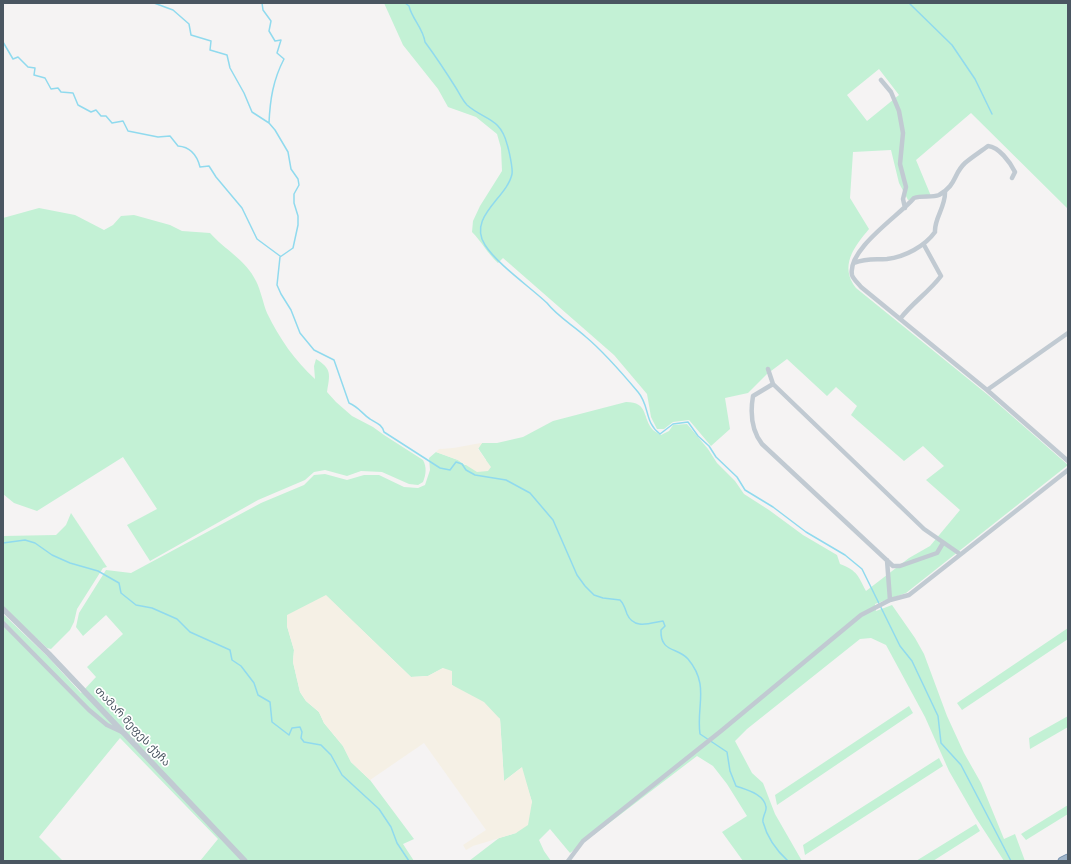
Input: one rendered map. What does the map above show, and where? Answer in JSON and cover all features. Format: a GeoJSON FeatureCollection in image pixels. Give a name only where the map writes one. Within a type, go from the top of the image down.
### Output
{"type":"FeatureCollection","features":[{"type":"Feature","properties":{"kind":"highway"},"geometry":{"type":"LineString","coordinates":[[1062,861],[1068,858]]}},
{"type":"Feature","properties":{"kind":"street"},"geometry":{"type":"LineString","coordinates":[[881,80],[890,92],[899,111],[903,133],[900,164],[906,187],[903,199],[905,208]]}},
{"type":"Feature","properties":{"kind":"street"},"geometry":{"type":"LineString","coordinates":[[1012,178],[1015,172],[1010,163],[993,146],[988,146],[964,164],[957,173],[954,183],[945,191],[937,196],[914,198],[905,208],[878,230],[857,256],[852,269],[852,276],[861,287],[987,390],[1068,461]]}},
{"type":"Feature","properties":{"kind":"street"},"geometry":{"type":"LineString","coordinates":[[854,263],[872,258],[897,257],[924,245],[935,232],[934,226],[946,200],[945,191]]}},
{"type":"Feature","properties":{"kind":"street"},"geometry":{"type":"LineString","coordinates":[[900,319],[909,308],[933,287],[940,276],[924,245]]}},
{"type":"Feature","properties":{"kind":"street"},"geometry":{"type":"LineString","coordinates":[[987,390],[1068,333]]}},
{"type":"Feature","properties":{"kind":"street"},"geometry":{"type":"LineString","coordinates":[[768,369],[773,384],[924,529],[960,554]]}},
{"type":"Feature","properties":{"kind":"street"},"geometry":{"type":"LineString","coordinates":[[773,384],[753,396],[751,409],[756,436],[762,444],[893,566],[900,566],[937,553],[943,543]]}},
{"type":"Feature","properties":{"kind":"street"},"geometry":{"type":"LineString","coordinates":[[568,861],[583,842],[721,731],[861,615],[890,600],[909,595],[1068,470]]}},
{"type":"Feature","properties":{"kind":"street"},"geometry":{"type":"LineString","coordinates":[[887,560],[890,600]]}},
{"type":"Feature","properties":{"kind":"street","name":"თამარ მეფეს ქუჩა"},"geometry":{"type":"LineString","coordinates":[[3,609],[49,654],[245,861]]}},
{"type":"Feature","properties":{"kind":"street"},"geometry":{"type":"LineString","coordinates":[[3,623],[89,710],[106,725],[123,733]]}},
{"type":"Feature","properties":{"kind":"green space"},"geometry":{"type":"Polygon","coordinates":[[[384,3],[1068,3],[1068,209],[971,113],[916,160],[931,196],[908,200],[899,183],[891,150],[853,152],[850,198],[869,229],[858,243],[850,257],[849,272],[851,280],[856,288],[988,395],[1068,465],[906,593],[875,604],[876,611],[892,605],[915,638],[924,654],[947,716],[964,753],[981,783],[1004,839],[1015,834],[1025,861],[1004,861],[976,818],[949,771],[925,717],[886,645],[871,638],[860,639],[747,729],[735,741],[752,773],[763,783],[775,814],[802,861],[743,861],[722,832],[747,816],[727,784],[713,766],[697,756],[570,853],[550,829],[539,840],[551,861],[469,861],[499,838],[516,833],[532,802],[521,768],[504,781],[500,719],[452,685],[443,668],[428,676],[411,677],[326,596],[287,626],[294,650],[293,662],[300,692],[306,701],[319,712],[324,723],[343,746],[351,762],[370,780],[414,839],[403,844],[414,861],[200,861],[218,839],[120,738],[39,837],[63,861],[3,861],[3,614],[48,657],[81,693],[96,677],[87,667],[123,634],[106,615],[83,636],[76,627],[79,613],[106,570],[131,573],[261,503],[304,485],[314,475],[325,474],[347,480],[364,475],[379,475],[404,487],[418,488],[425,485],[430,470],[429,458],[436,452],[458,460],[465,465],[486,460],[478,448],[482,443],[497,443],[523,437],[553,421],[626,402],[633,403],[642,408],[654,431],[661,435],[669,431],[673,425],[687,424],[708,449],[717,463],[735,481],[744,494],[803,535],[837,555],[840,564],[851,569],[857,574],[866,591],[909,558],[930,546],[960,510],[926,480],[944,466],[923,446],[904,461],[851,415],[857,406],[836,387],[827,396],[787,359],[767,374],[748,393],[725,398],[730,429],[711,446],[689,420],[673,422],[664,429],[657,429],[651,417],[647,394],[614,355],[503,258],[498,263],[472,232],[473,221],[480,206],[502,171],[501,148],[497,134],[476,117],[448,107],[438,89],[403,45],[384,3]],[[879,69],[847,95],[867,121],[899,95],[879,69]]]}},
{"type":"Feature","properties":{"kind":"green space"},"geometry":{"type":"Polygon","coordinates":[[[39,208],[75,215],[104,230],[113,225],[121,216],[134,215],[170,225],[182,231],[210,233],[241,261],[252,274],[258,285],[267,313],[282,340],[301,365],[315,379],[314,366],[316,359],[325,366],[329,372],[327,392],[352,416],[373,427],[423,460],[426,471],[423,482],[418,485],[409,484],[382,472],[361,471],[347,476],[325,470],[314,472],[305,480],[258,500],[150,561],[127,525],[157,509],[123,457],[37,511],[14,503],[3,494],[3,218],[39,208]]]}},
{"type":"Feature","properties":{"kind":"green space"},"geometry":{"type":"Polygon","coordinates":[[[71,513],[107,567],[103,568],[77,609],[74,622],[70,630],[51,649],[47,648],[3,607],[3,536],[56,535],[66,525],[71,513]]]}},
{"type":"Feature","properties":{"kind":"green space"},"geometry":{"type":"Polygon","coordinates":[[[1068,628],[1068,639],[962,710],[957,703],[1068,628]]]}},
{"type":"Feature","properties":{"kind":"green space"},"geometry":{"type":"Polygon","coordinates":[[[909,706],[913,713],[777,805],[775,795],[909,706]]]}},
{"type":"Feature","properties":{"kind":"green space"},"geometry":{"type":"Polygon","coordinates":[[[1068,716],[1068,727],[1030,749],[1029,738],[1068,716]]]}},
{"type":"Feature","properties":{"kind":"green space"},"geometry":{"type":"Polygon","coordinates":[[[939,758],[943,766],[805,855],[803,845],[939,758]]]}},
{"type":"Feature","properties":{"kind":"green space"},"geometry":{"type":"Polygon","coordinates":[[[1068,805],[1068,814],[1026,840],[1021,834],[1068,805]]]}},
{"type":"Feature","properties":{"kind":"green space"},"geometry":{"type":"Polygon","coordinates":[[[976,824],[980,831],[933,861],[916,861],[976,824]]]}},
{"type":"Feature","properties":{"kind":"sand"},"geometry":{"type":"Polygon","coordinates":[[[482,443],[478,449],[491,467],[488,471],[477,472],[458,460],[436,452],[439,449],[455,448],[482,443]]]}},
{"type":"Feature","properties":{"kind":"sand"},"geometry":{"type":"Polygon","coordinates":[[[326,595],[411,677],[428,676],[443,668],[452,671],[452,685],[484,702],[500,719],[504,781],[522,767],[532,802],[528,825],[516,833],[473,846],[466,850],[463,845],[486,830],[424,743],[370,780],[351,762],[343,746],[324,723],[319,712],[306,701],[300,692],[293,662],[294,650],[287,626],[287,615],[326,595]]]}},
{"type":"Feature","properties":{"kind":"waterway"},"geometry":{"type":"LineString","coordinates":[[154,3],[173,10],[189,24],[191,35],[211,41],[210,50],[227,55],[230,68],[244,93],[252,112],[269,123],[288,152],[291,169],[298,179],[299,185],[294,194],[298,225],[293,248],[280,257],[277,285],[291,310],[300,333],[314,350],[334,360],[349,403],[380,425],[384,432],[440,468],[450,470],[456,462],[462,464],[466,470],[475,475],[506,480],[530,493],[553,520],[577,575],[594,595],[603,598],[620,600],[630,619],[638,624],[663,621],[665,626],[661,630],[663,643],[670,649],[684,655],[695,669],[699,678],[701,696],[699,724],[700,734],[727,752],[730,771],[736,786],[754,793],[765,803],[766,810],[763,820],[765,828],[773,843],[788,861]]}},
{"type":"Feature","properties":{"kind":"waterway"},"geometry":{"type":"LineString","coordinates":[[262,3],[263,10],[271,21],[269,31],[275,41],[281,40],[277,53],[284,59],[277,75],[273,90],[269,123]]}},
{"type":"Feature","properties":{"kind":"waterway"},"geometry":{"type":"LineString","coordinates":[[405,3],[409,6],[410,11],[422,32],[425,42],[445,70],[464,101],[473,110],[496,124],[504,135],[507,144],[512,174],[509,183],[484,217],[481,225],[481,235],[485,245],[497,260],[561,317],[593,343],[613,363],[642,397],[649,419],[660,434],[673,424],[688,422],[698,436],[709,446],[716,457],[737,477],[745,490],[773,507],[806,532],[845,555],[862,569],[900,646],[912,661],[938,716],[941,743],[961,765],[1011,861]]}},
{"type":"Feature","properties":{"kind":"waterway"},"geometry":{"type":"LineString","coordinates":[[909,3],[952,45],[975,79],[992,114]]}},
{"type":"Feature","properties":{"kind":"waterway"},"geometry":{"type":"LineString","coordinates":[[3,42],[13,59],[18,57],[28,67],[35,68],[34,75],[45,78],[51,89],[58,88],[61,92],[73,93],[78,105],[91,112],[96,110],[101,116],[106,116],[112,123],[123,121],[128,131],[158,137],[170,136],[178,146],[193,152],[200,167],[209,166],[216,177],[242,208],[257,239],[280,256]]}},
{"type":"Feature","properties":{"kind":"waterway"},"geometry":{"type":"LineString","coordinates":[[3,543],[25,540],[35,543],[52,555],[70,563],[98,571],[119,583],[121,593],[136,605],[152,608],[177,619],[190,632],[230,650],[232,660],[241,666],[254,683],[258,695],[270,702],[272,722],[289,735],[292,728],[300,727],[302,732],[301,738],[304,742],[321,745],[331,755],[342,775],[379,809],[391,827],[397,843],[409,861]]}}]}
